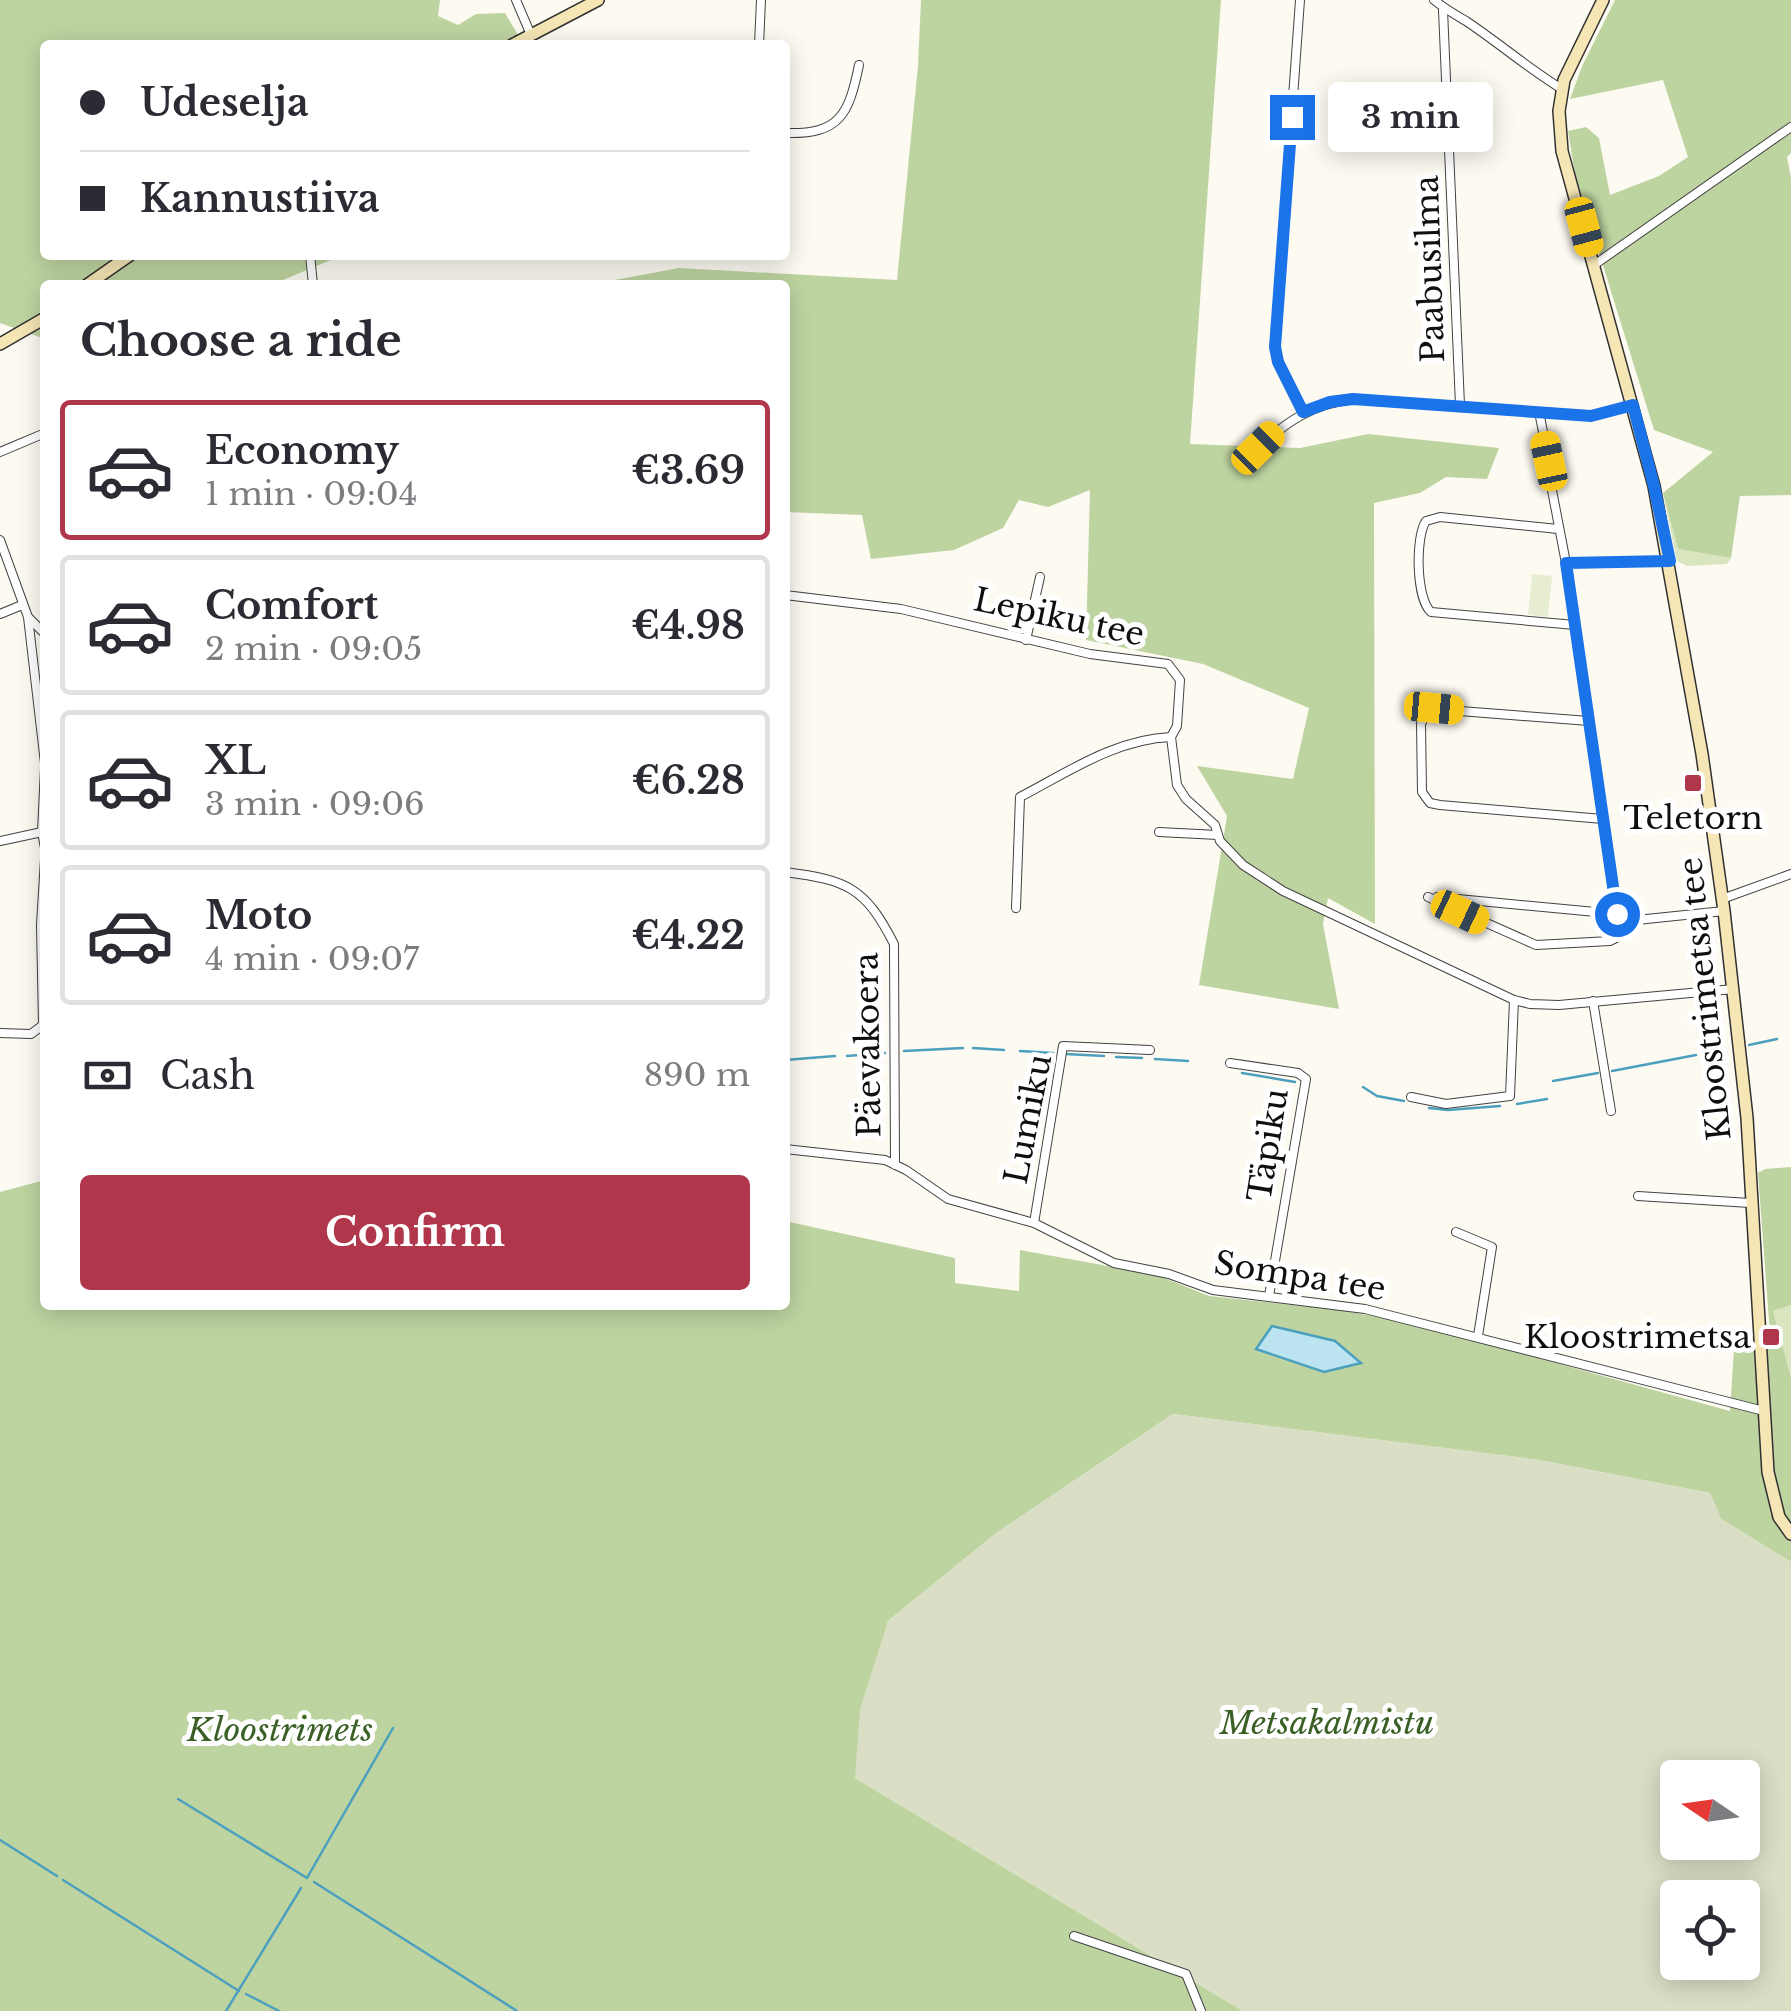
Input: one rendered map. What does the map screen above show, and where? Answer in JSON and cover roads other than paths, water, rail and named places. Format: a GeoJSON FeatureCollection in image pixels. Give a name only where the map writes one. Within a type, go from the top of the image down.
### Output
{"type":"FeatureCollection","features":[{"type":"Feature","properties":{"kind":"main road"},"geometry":{"type":"LineString","coordinates":[[522,40],[598,0]]}},
{"type":"Feature","properties":{"kind":"main road","name":"Kloostrimetsa tee"},"geometry":{"type":"LineString","coordinates":[[1602,0],[1562,90],[1558,110],[1562,150],[1633,405],[1670,561],[1734,989],[1773,1500],[1778,1516],[1791,1534]]}},
{"type":"Feature","properties":{"kind":"main road"},"geometry":{"type":"LineString","coordinates":[[94,280],[123,260]]}},
{"type":"Feature","properties":{"kind":"main road"},"geometry":{"type":"LineString","coordinates":[[0,344],[40,321]]}},
{"type":"Feature","properties":{"kind":"street"},"geometry":{"type":"LineString","coordinates":[[516,0],[531,35]]}},
{"type":"Feature","properties":{"kind":"street"},"geometry":{"type":"LineString","coordinates":[[759,40],[761,0]]}},
{"type":"Feature","properties":{"kind":"street"},"geometry":{"type":"LineString","coordinates":[[1300,0],[1275,347],[1278,362],[1303,412]]}},
{"type":"Feature","properties":{"kind":"street"},"geometry":{"type":"LineString","coordinates":[[1434,0],[1443,10],[1463,19],[1562,90]]}},
{"type":"Feature","properties":{"kind":"street","name":"Paabusilma"},"geometry":{"type":"LineString","coordinates":[[1443,10],[1460,405]]}},
{"type":"Feature","properties":{"kind":"street"},"geometry":{"type":"LineString","coordinates":[[790,133],[812,132],[840,118],[850,104],[859,65]]}},
{"type":"Feature","properties":{"kind":"street"},"geometry":{"type":"LineString","coordinates":[[1594,265],[1791,127]]}},
{"type":"Feature","properties":{"kind":"street"},"geometry":{"type":"LineString","coordinates":[[1258,448],[1278,428],[1303,412],[1353,399],[1591,416],[1633,405]]}},
{"type":"Feature","properties":{"kind":"street"},"geometry":{"type":"LineString","coordinates":[[1539,412],[1549,461]]}},
{"type":"Feature","properties":{"kind":"street"},"geometry":{"type":"LineString","coordinates":[[0,452],[40,434]]}},
{"type":"Feature","properties":{"kind":"street"},"geometry":{"type":"LineString","coordinates":[[1551,486],[1566,563],[1574,625],[1603,819],[1617,914],[1620,936],[1610,941],[1536,946],[1428,897],[1617,914],[1627,921],[1723,905],[1791,874]]}},
{"type":"Feature","properties":{"kind":"street"},"geometry":{"type":"LineString","coordinates":[[1558,528],[1440,517],[1426,520],[1419,536],[1422,600],[1431,612],[1574,625]]}},
{"type":"Feature","properties":{"kind":"street"},"geometry":{"type":"LineString","coordinates":[[0,540],[22,605],[40,629]]}},
{"type":"Feature","properties":{"kind":"street"},"geometry":{"type":"LineString","coordinates":[[1566,563],[1670,561]]}},
{"type":"Feature","properties":{"kind":"street"},"geometry":{"type":"LineString","coordinates":[[1026,640],[1040,577]]}},
{"type":"Feature","properties":{"kind":"street","name":"Lepiku tee"},"geometry":{"type":"LineString","coordinates":[[790,596],[913,612],[1026,640],[1168,664],[1180,680],[1177,726],[1171,736],[1177,784],[1243,865],[1284,891],[1514,1000],[1542,1005],[1734,989]]}},
{"type":"Feature","properties":{"kind":"street"},"geometry":{"type":"LineString","coordinates":[[0,614],[22,605]]}},
{"type":"Feature","properties":{"kind":"street"},"geometry":{"type":"LineString","coordinates":[[28,617],[40,714]]}},
{"type":"Feature","properties":{"kind":"street"},"geometry":{"type":"LineString","coordinates":[[37,682],[40,679]]}},
{"type":"Feature","properties":{"kind":"street"},"geometry":{"type":"LineString","coordinates":[[1588,721],[1434,708],[1421,724],[1422,792],[1430,804],[1603,819]]}},
{"type":"Feature","properties":{"kind":"street"},"geometry":{"type":"LineString","coordinates":[[1016,908],[1020,797],[1108,751],[1143,738],[1171,736]]}},
{"type":"Feature","properties":{"kind":"street"},"geometry":{"type":"LineString","coordinates":[[0,840],[40,832]]}},
{"type":"Feature","properties":{"kind":"street"},"geometry":{"type":"LineString","coordinates":[[1159,832],[1218,836]]}},
{"type":"Feature","properties":{"kind":"street","name":"Päevakoera"},"geometry":{"type":"LineString","coordinates":[[790,873],[834,880],[864,896],[878,912],[894,944],[894,1164]]}},
{"type":"Feature","properties":{"kind":"street"},"geometry":{"type":"LineString","coordinates":[[1410,1097],[1446,1104],[1510,1096],[1514,1000]]}},
{"type":"Feature","properties":{"kind":"street"},"geometry":{"type":"LineString","coordinates":[[1593,1001],[1611,1111]]}},
{"type":"Feature","properties":{"kind":"street"},"geometry":{"type":"LineString","coordinates":[[0,1033],[31,1034],[40,1027]]}},
{"type":"Feature","properties":{"kind":"street","name":"Lumiku"},"geometry":{"type":"LineString","coordinates":[[1034,1223],[1063,1046],[1150,1050]]}},
{"type":"Feature","properties":{"kind":"street","name":"Täpiku"},"geometry":{"type":"LineString","coordinates":[[1230,1063],[1298,1073],[1306,1079],[1269,1296]]}},
{"type":"Feature","properties":{"kind":"street","name":"Sompa tee"},"geometry":{"type":"LineString","coordinates":[[790,1150],[865,1156],[894,1164],[948,1199],[1034,1223],[1114,1263],[1168,1274],[1214,1290],[1364,1310],[1764,1411]]}},
{"type":"Feature","properties":{"kind":"street"},"geometry":{"type":"LineString","coordinates":[[1638,1196],[1750,1202]]}},
{"type":"Feature","properties":{"kind":"street"},"geometry":{"type":"LineString","coordinates":[[1456,1232],[1492,1247],[1478,1336]]}},
{"type":"Feature","properties":{"kind":"street"},"geometry":{"type":"LineString","coordinates":[[1074,1936],[1186,1974],[1200,2011]]}},
{"type":"Feature","properties":{"kind":"water"},"geometry":{"type":"Polygon","coordinates":[[[1272,1326],[1335,1341],[1361,1363],[1324,1372],[1256,1349],[1272,1326]]]}},
{"type":"Feature","properties":{"kind":"waterway"},"geometry":{"type":"LineString","coordinates":[[1749,1045],[1777,1039]]}},
{"type":"Feature","properties":{"kind":"waterway"},"geometry":{"type":"LineString","coordinates":[[904,1051],[963,1048]]}},
{"type":"Feature","properties":{"kind":"waterway"},"geometry":{"type":"LineString","coordinates":[[973,1048],[1004,1050]]}},
{"type":"Feature","properties":{"kind":"waterway"},"geometry":{"type":"LineString","coordinates":[[1020,1051],[1053,1053]]}},
{"type":"Feature","properties":{"kind":"waterway"},"geometry":{"type":"LineString","coordinates":[[847,1056],[885,1053]]}},
{"type":"Feature","properties":{"kind":"waterway"},"geometry":{"type":"LineString","coordinates":[[1066,1054],[1104,1056]]}},
{"type":"Feature","properties":{"kind":"waterway"},"geometry":{"type":"LineString","coordinates":[[1612,1071],[1696,1055]]}},
{"type":"Feature","properties":{"kind":"waterway"},"geometry":{"type":"LineString","coordinates":[[790,1060],[835,1056]]}},
{"type":"Feature","properties":{"kind":"waterway"},"geometry":{"type":"LineString","coordinates":[[1116,1057],[1142,1058]]}},
{"type":"Feature","properties":{"kind":"waterway"},"geometry":{"type":"LineString","coordinates":[[1155,1059],[1188,1061]]}},
{"type":"Feature","properties":{"kind":"waterway"},"geometry":{"type":"LineString","coordinates":[[1242,1073],[1295,1082]]}},
{"type":"Feature","properties":{"kind":"waterway"},"geometry":{"type":"LineString","coordinates":[[1553,1081],[1598,1073]]}},
{"type":"Feature","properties":{"kind":"waterway"},"geometry":{"type":"LineString","coordinates":[[1363,1087],[1377,1096],[1404,1101]]}},
{"type":"Feature","properties":{"kind":"waterway"},"geometry":{"type":"LineString","coordinates":[[1517,1104],[1547,1099]]}},
{"type":"Feature","properties":{"kind":"waterway"},"geometry":{"type":"LineString","coordinates":[[1429,1108],[1500,1106]]}},
{"type":"Feature","properties":{"kind":"waterway"},"geometry":{"type":"LineString","coordinates":[[178,1799],[307,1878],[393,1728]]}},
{"type":"Feature","properties":{"kind":"waterway"},"geometry":{"type":"LineString","coordinates":[[0,1840],[57,1876]]}},
{"type":"Feature","properties":{"kind":"waterway"},"geometry":{"type":"LineString","coordinates":[[63,1880],[239,1991]]}},
{"type":"Feature","properties":{"kind":"waterway"},"geometry":{"type":"LineString","coordinates":[[314,1882],[517,2011]]}},
{"type":"Feature","properties":{"kind":"waterway"},"geometry":{"type":"LineString","coordinates":[[226,2011],[301,1888]]}},
{"type":"Feature","properties":{"kind":"waterway"},"geometry":{"type":"LineString","coordinates":[[246,1994],[279,2011]]}},
{"type":"Feature","properties":{"kind":"place","name":"Teletorn"},"geometry":{"type":"Point","coordinates":[1693,783]}},
{"type":"Feature","properties":{"kind":"place","name":"Kloostrimetsa"},"geometry":{"type":"Point","coordinates":[1771,1337]}},
{"type":"Feature","properties":{"kind":"park label","name":"Metsakalmistu"},"geometry":{"type":"Point","coordinates":[1327,1723]}},
{"type":"Feature","properties":{"kind":"park label","name":"Kloostrimets"},"geometry":{"type":"Point","coordinates":[280,1730]}}]}
